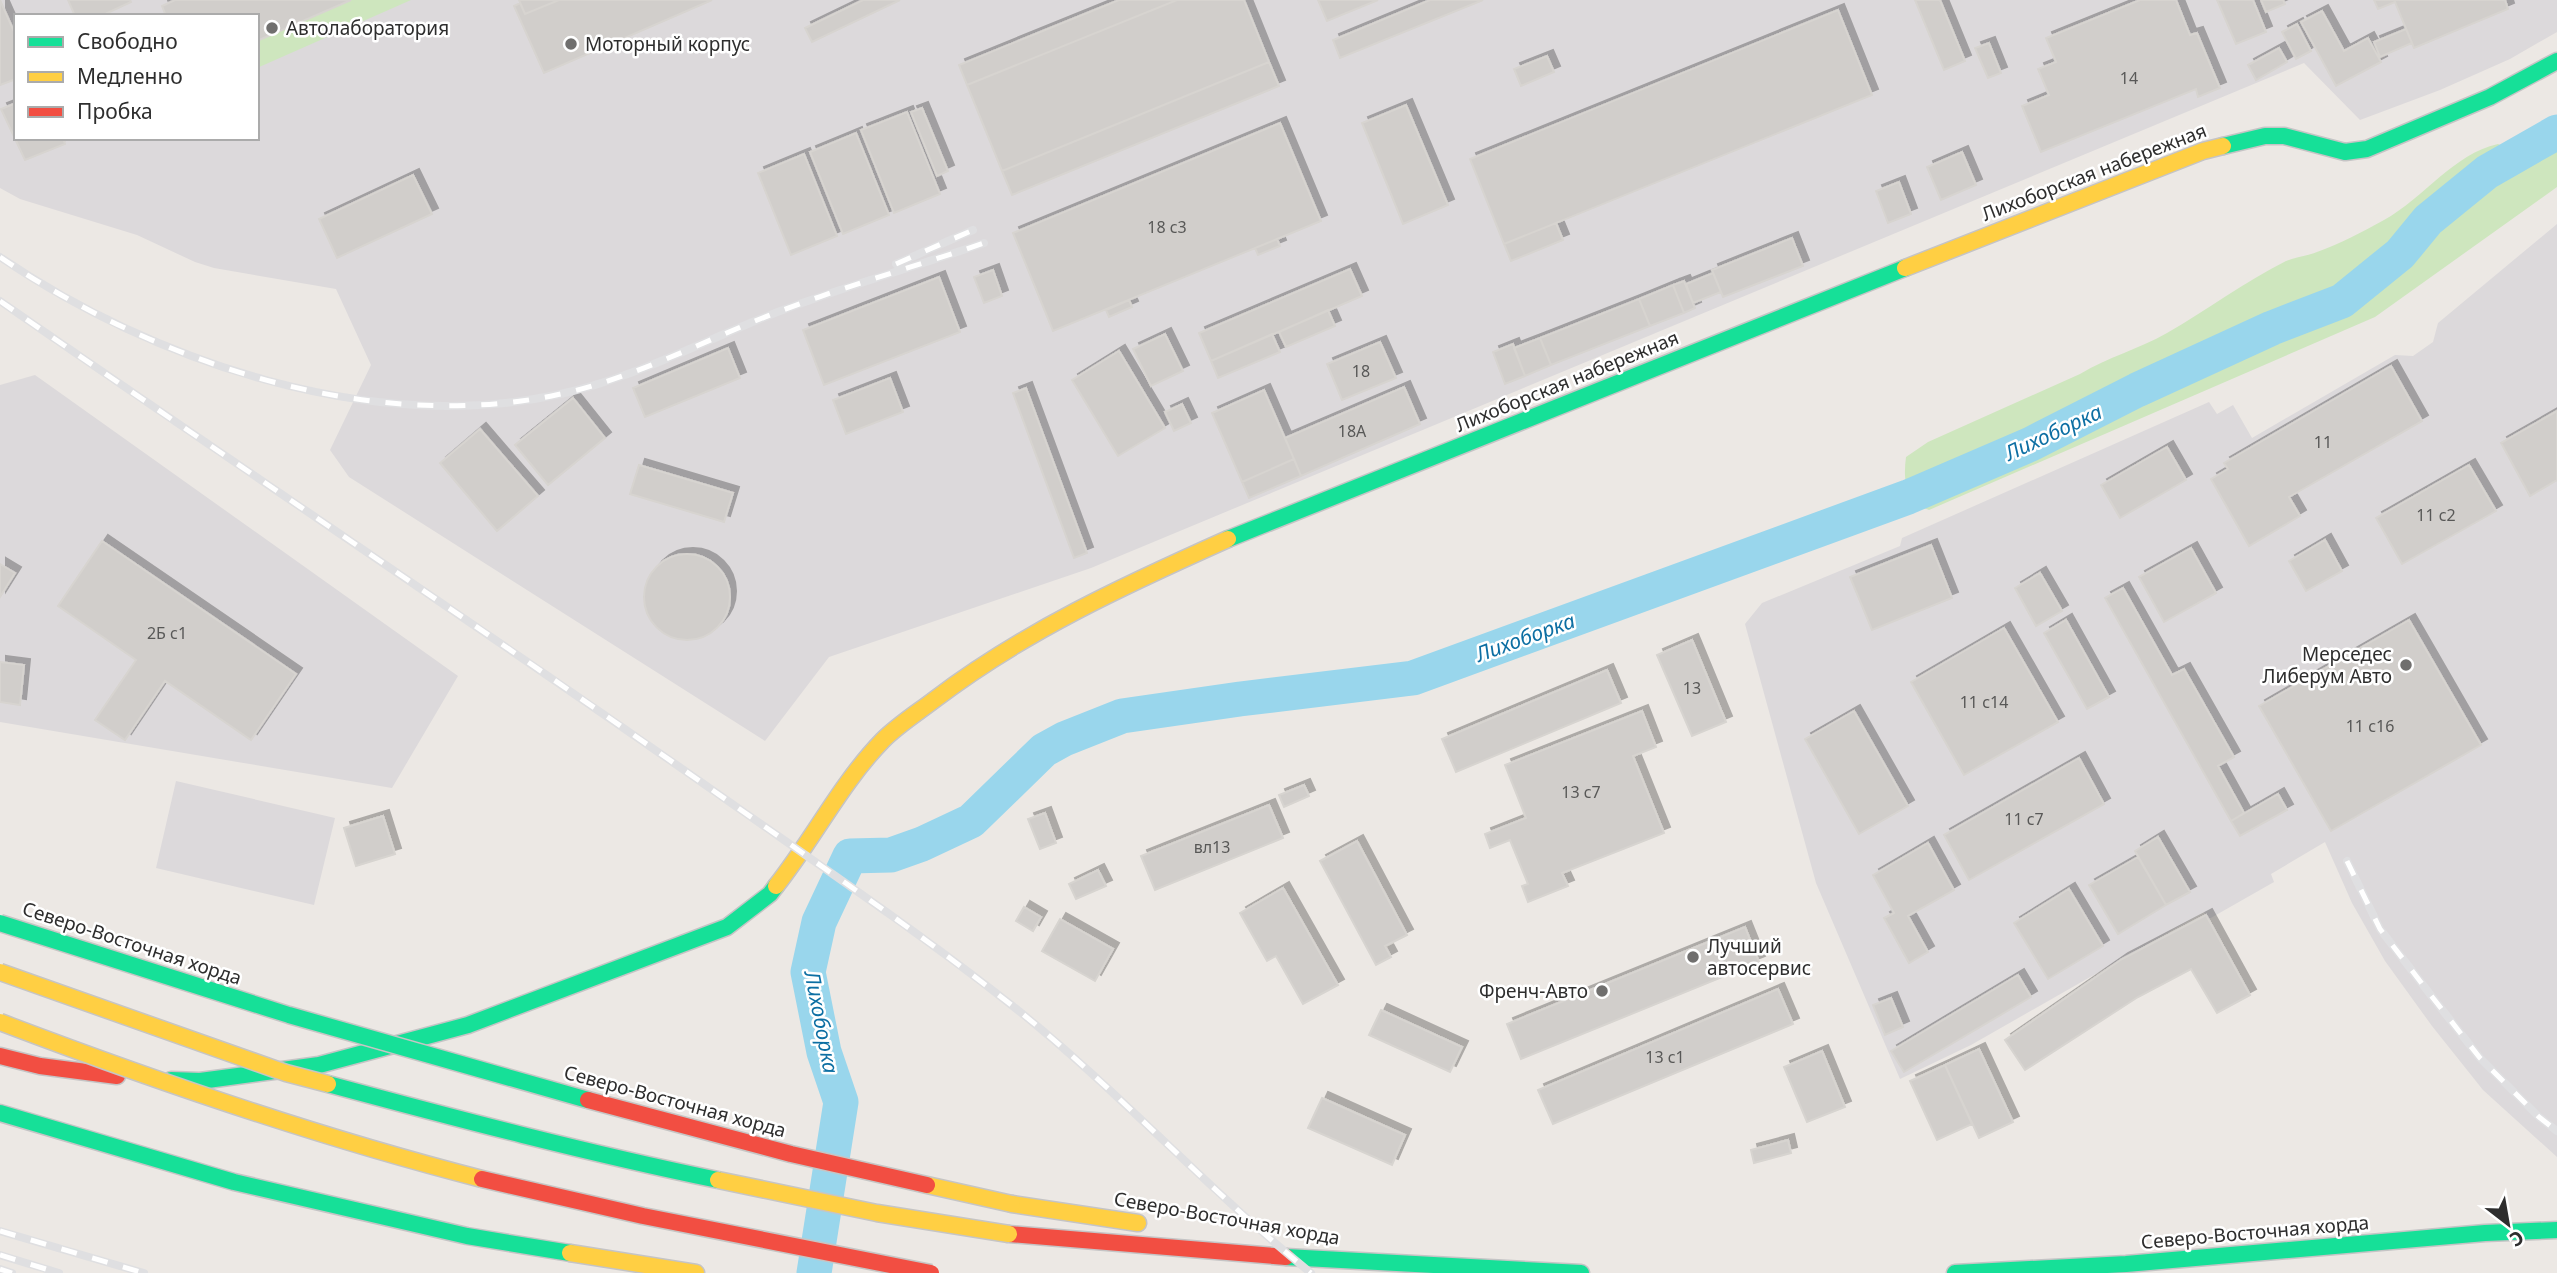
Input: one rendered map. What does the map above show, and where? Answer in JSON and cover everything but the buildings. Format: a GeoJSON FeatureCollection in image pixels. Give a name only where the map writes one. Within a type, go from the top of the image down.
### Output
{"type":"FeatureCollection","features":[{"type":"Feature","properties":{"kind":"main road","name":"Лихоборская набережная"},"geometry":{"type":"LineString","coordinates":[[0,1056],[40,1066],[123,1077],[200,1081],[319,1065],[468,1025],[696,940],[727,927],[770,894],[801,855],[848,780],[885,738],[950,688],[1031,634],[1138,579],[1256,528],[2203,151],[2265,136],[2284,136],[2345,152],[2367,149],[2490,97],[2557,61]]}},
{"type":"Feature","properties":{"kind":"main road","name":"Северо-Восточная хорда"},"geometry":{"type":"LineString","coordinates":[[0,923],[289,1015],[497,1076],[791,1154],[1012,1204],[1158,1226]]}},
{"type":"Feature","properties":{"kind":"main road","name":"Северо-Восточная хорда"},"geometry":{"type":"LineString","coordinates":[[0,972],[286,1073],[635,1164],[877,1213],[1009,1234],[1138,1248],[1581,1273]]}},
{"type":"Feature","properties":{"kind":"main road"},"geometry":{"type":"LineString","coordinates":[[0,1022],[74,1051],[276,1120],[472,1176],[622,1211],[931,1273]]}},
{"type":"Feature","properties":{"kind":"main road"},"geometry":{"type":"LineString","coordinates":[[0,1113],[234,1182],[454,1233],[696,1273]]}},
{"type":"Feature","properties":{"kind":"main road","name":"Северо-Восточная хорда"},"geometry":{"type":"LineString","coordinates":[[1955,1273],[2126,1264],[2485,1233],[2557,1230]]}},
{"type":"Feature","properties":{"kind":"main road","name":"Северо-Восточная хорда"},"geometry":{"type":"LineString","coordinates":[[1224,1235],[1353,1262]]}},
{"type":"Feature","properties":{"kind":"shaded area"},"geometry":{"type":"Polygon","coordinates":[[[0,0],[2557,0],[2557,32],[2510,59],[2440,90],[2360,120],[2304,63],[1091,568],[829,657],[765,741],[349,477],[330,450],[371,365],[336,289],[214,268],[137,235],[20,199],[0,188],[0,0]]]}},
{"type":"Feature","properties":{"kind":"shaded area"},"geometry":{"type":"Polygon","coordinates":[[[2557,224],[2557,1157],[2483,1090],[2432,1026],[2385,961],[2352,903],[2325,842],[2271,874],[2274,882],[2209,919],[2204,912],[1971,1045],[1900,1079],[1816,883],[1745,624],[1762,603],[1900,546],[1902,538],[2209,402],[2217,414],[2233,405],[2252,438],[2395,355],[2413,356],[2433,342],[2438,323],[2557,224]]]}},
{"type":"Feature","properties":{"kind":"shaded area"},"geometry":{"type":"Polygon","coordinates":[[[35,375],[458,676],[392,788],[0,722],[0,385],[35,375]]]}},
{"type":"Feature","properties":{"kind":"shaded area"},"geometry":{"type":"Polygon","coordinates":[[[176,781],[335,818],[314,905],[156,868],[176,781]]]}},
{"type":"Feature","properties":{"kind":"green space"},"geometry":{"type":"Polygon","coordinates":[[[351,0],[411,0],[259,67],[259,40],[351,0]]]}},
{"type":"Feature","properties":{"kind":"green space"},"geometry":{"type":"Polygon","coordinates":[[[2498,144],[2509,149],[2445,197],[2455,209],[2530,161],[2557,149],[2557,187],[2375,317],[1929,510],[1910,495],[1905,474],[1906,457],[1928,442],[2156,339],[2286,261],[2326,249],[2384,220],[2467,157],[2498,144]]]}},
{"type":"Feature","properties":{"kind":"water"},"geometry":{"type":"Polygon","coordinates":[[[2557,122],[2557,149],[2530,161],[2456,209],[2444,197],[2509,149],[2557,122]]]}},
{"type":"Feature","properties":{"kind":"waterway","name":"Лихоборка"},"geometry":{"type":"LineString","coordinates":[[814,1273],[841,1102],[824,1052],[808,972],[819,922],[850,856],[891,855],[971,821],[1044,750],[1122,716],[1413,678],[1908,497],[2031,444],[2137,390],[2272,328],[2342,301],[2400,254],[2428,220],[2487,172],[2557,132]]}},
{"type":"Feature","properties":{"kind":"railway"},"geometry":{"type":"LineString","coordinates":[[896,264],[973,230]]}},
{"type":"Feature","properties":{"kind":"railway"},"geometry":{"type":"LineString","coordinates":[[0,257],[60,295],[126,328],[195,357],[266,380],[339,396],[412,405],[485,405],[556,395],[614,379],[783,310],[984,243]]}},
{"type":"Feature","properties":{"kind":"railway"},"geometry":{"type":"LineString","coordinates":[[0,301],[623,727],[933,946],[1045,1032],[1233,1206],[1311,1273]]}},
{"type":"Feature","properties":{"kind":"railway"},"geometry":{"type":"LineString","coordinates":[[2347,861],[2380,929],[2433,998],[2480,1058],[2539,1117],[2557,1131]]}},
{"type":"Feature","properties":{"kind":"railway"},"geometry":{"type":"LineString","coordinates":[[0,1231],[144,1273]]}},
{"type":"Feature","properties":{"kind":"railway"},"geometry":{"type":"LineString","coordinates":[[0,1255],[59,1273]]}},
{"type":"Feature","properties":{"kind":"railway"},"geometry":{"type":"LineString","coordinates":[[0,1269],[12,1273]]}},
{"type":"Feature","properties":{"kind":"traffic: fast"},"geometry":{"type":"LineString","coordinates":[[2223,146],[2265,136],[2284,136],[2345,152],[2367,149],[2490,97],[2557,61]]}},
{"type":"Feature","properties":{"kind":"traffic: fast"},"geometry":{"type":"LineString","coordinates":[[1228,539],[1905,268]]}},
{"type":"Feature","properties":{"kind":"traffic: fast"},"geometry":{"type":"LineString","coordinates":[[171,1080],[200,1081],[319,1065],[468,1025],[727,927],[770,894],[776,886]]}},
{"type":"Feature","properties":{"kind":"traffic: fast"},"geometry":{"type":"LineString","coordinates":[[0,923],[289,1015],[588,1100]]}},
{"type":"Feature","properties":{"kind":"traffic: fast"},"geometry":{"type":"LineString","coordinates":[[328,1084],[571,1147],[718,1180]]}},
{"type":"Feature","properties":{"kind":"traffic: fast"},"geometry":{"type":"LineString","coordinates":[[0,1113],[234,1182],[467,1236],[570,1253]]}},
{"type":"Feature","properties":{"kind":"traffic: fast"},"geometry":{"type":"LineString","coordinates":[[1955,1273],[2126,1264],[2485,1233],[2557,1230]]}},
{"type":"Feature","properties":{"kind":"traffic: fast"},"geometry":{"type":"LineString","coordinates":[[1286,1257],[1581,1273]]}},
{"type":"Feature","properties":{"kind":"traffic: slow"},"geometry":{"type":"LineString","coordinates":[[1905,268],[2203,151],[2223,146]]}},
{"type":"Feature","properties":{"kind":"traffic: slow"},"geometry":{"type":"LineString","coordinates":[[776,886],[854,774],[883,740],[901,724],[968,675],[1039,631],[1113,592],[1228,539]]}},
{"type":"Feature","properties":{"kind":"traffic: slow"},"geometry":{"type":"LineString","coordinates":[[0,972],[286,1073],[328,1084]]}},
{"type":"Feature","properties":{"kind":"traffic: slow"},"geometry":{"type":"LineString","coordinates":[[0,1022],[239,1107],[482,1179]]}},
{"type":"Feature","properties":{"kind":"traffic: slow"},"geometry":{"type":"LineString","coordinates":[[718,1180],[877,1213],[1009,1234]]}},
{"type":"Feature","properties":{"kind":"traffic: slow"},"geometry":{"type":"LineString","coordinates":[[927,1185],[1012,1204]]}},
{"type":"Feature","properties":{"kind":"traffic: slow"},"geometry":{"type":"LineString","coordinates":[[1012,1204],[1138,1223]]}},
{"type":"Feature","properties":{"kind":"traffic: slow"},"geometry":{"type":"LineString","coordinates":[[570,1253],[696,1273]]}},
{"type":"Feature","properties":{"kind":"traffic: jam"},"geometry":{"type":"LineString","coordinates":[[0,1056],[40,1066],[117,1076]]}},
{"type":"Feature","properties":{"kind":"traffic: jam"},"geometry":{"type":"LineString","coordinates":[[588,1100],[791,1154],[927,1185]]}},
{"type":"Feature","properties":{"kind":"traffic: jam"},"geometry":{"type":"LineString","coordinates":[[482,1179],[643,1216],[931,1273]]}},
{"type":"Feature","properties":{"kind":"traffic: jam"},"geometry":{"type":"LineString","coordinates":[[1009,1234],[1286,1257]]}},
{"type":"Feature","properties":{"kind":"place","name":"Автолаборатория"},"geometry":{"type":"Point","coordinates":[272,28]}},
{"type":"Feature","properties":{"kind":"place","name":"Моторный корпус"},"geometry":{"type":"Point","coordinates":[571,44]}},
{"type":"Feature","properties":{"kind":"place","name":"Мерседес Либерум Авто"},"geometry":{"type":"Point","coordinates":[2406,665]}},
{"type":"Feature","properties":{"kind":"place","name":"Лучший автосервис"},"geometry":{"type":"Point","coordinates":[1693,957]}},
{"type":"Feature","properties":{"kind":"place","name":"Френч-Авто"},"geometry":{"type":"Point","coordinates":[1602,991]}}]}
